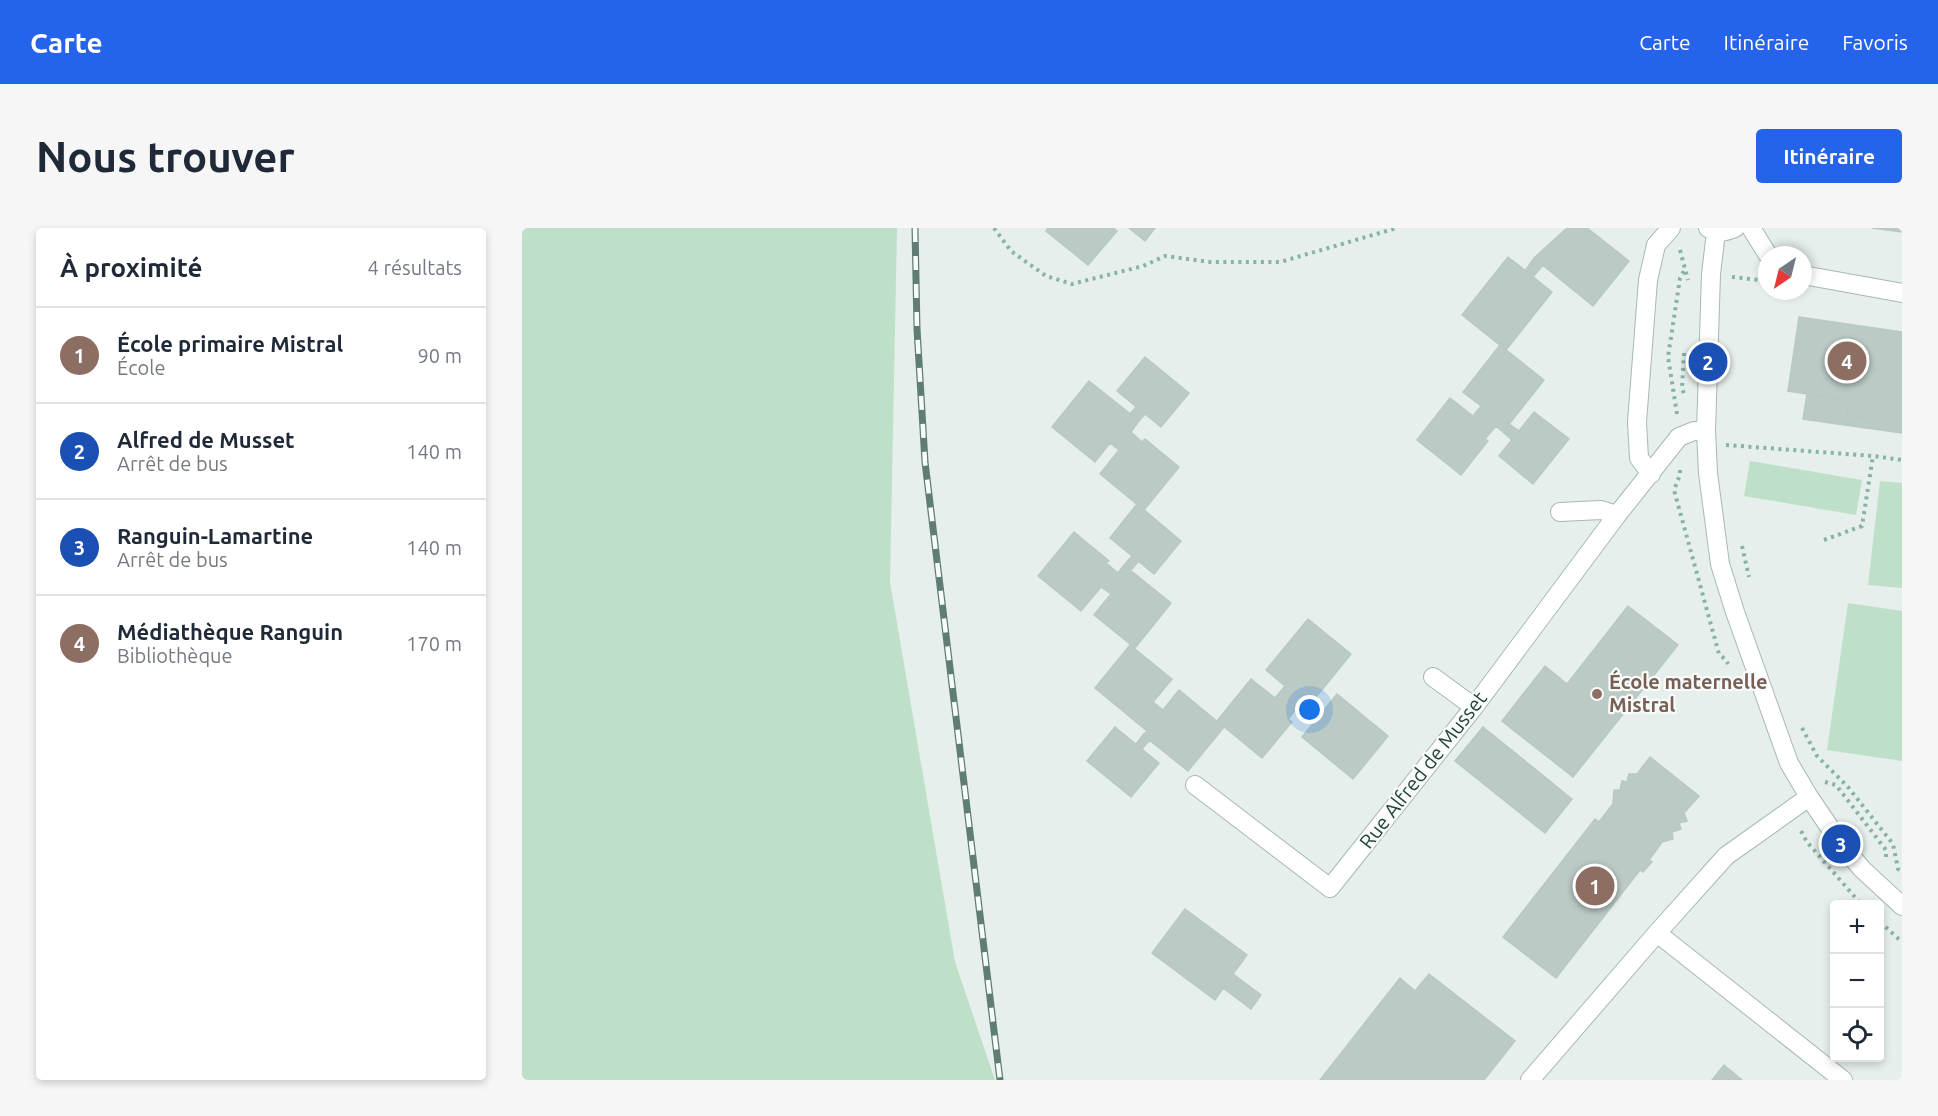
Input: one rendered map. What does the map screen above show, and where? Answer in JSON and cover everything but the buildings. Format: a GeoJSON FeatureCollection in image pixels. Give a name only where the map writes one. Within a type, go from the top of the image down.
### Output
{"type":"FeatureCollection","features":[{"type":"Feature","properties":{"kind":"street"},"geometry":{"type":"LineString","coordinates":[[1651,474],[1639,458],[1637,422],[1648,280],[1656,245],[1671,228]]}},
{"type":"Feature","properties":{"kind":"street"},"geometry":{"type":"LineString","coordinates":[[1735,228],[1728,231],[1712,230],[1706,431],[1708,473],[1719,564],[1789,763],[1841,844],[1862,869],[1902,906]]}},
{"type":"Feature","properties":{"kind":"street"},"geometry":{"type":"LineString","coordinates":[[1751,228],[1762,246]]}},
{"type":"Feature","properties":{"kind":"street"},"geometry":{"type":"LineString","coordinates":[[1812,277],[1902,293]]}},
{"type":"Feature","properties":{"kind":"street","name":"Rue Alfred de Musset"},"geometry":{"type":"LineString","coordinates":[[1195,785],[1330,888],[1474,706],[1617,515],[1679,437],[1694,431],[1706,431]]}},
{"type":"Feature","properties":{"kind":"street"},"geometry":{"type":"LineString","coordinates":[[1560,512],[1601,510],[1617,515]]}},
{"type":"Feature","properties":{"kind":"street"},"geometry":{"type":"LineString","coordinates":[[1433,677],[1474,706]]}},
{"type":"Feature","properties":{"kind":"street"},"geometry":{"type":"LineString","coordinates":[[1530,1080],[1726,856],[1809,797]]}},
{"type":"Feature","properties":{"kind":"street"},"geometry":{"type":"LineString","coordinates":[[1657,933],[1842,1080]]}},
{"type":"Feature","properties":{"kind":"path"},"geometry":{"type":"LineString","coordinates":[[994,228],[1011,251],[1046,276],[1072,284],[1143,266],[1165,256],[1210,262],[1280,262],[1397,228]]}},
{"type":"Feature","properties":{"kind":"path"},"geometry":{"type":"LineString","coordinates":[[1678,420],[1668,357],[1680,278],[1684,271]]}},
{"type":"Feature","properties":{"kind":"path"},"geometry":{"type":"LineString","coordinates":[[1725,276],[1758,280]]}},
{"type":"Feature","properties":{"kind":"path"},"geometry":{"type":"LineString","coordinates":[[1723,453],[1722,446],[1730,445],[1902,460]]}},
{"type":"Feature","properties":{"kind":"path"},"geometry":{"type":"LineString","coordinates":[[1824,540],[1862,526],[1873,456]]}},
{"type":"Feature","properties":{"kind":"path"},"geometry":{"type":"LineString","coordinates":[[1804,731],[1817,756],[1848,787],[1893,844],[1898,869],[1902,872]]}},
{"type":"Feature","properties":{"kind":"path"},"geometry":{"type":"LineString","coordinates":[[1819,779],[1836,785],[1886,850],[1888,869]]}},
{"type":"Feature","properties":{"kind":"path"},"geometry":{"type":"LineString","coordinates":[[1801,831],[1807,842],[1858,900]]}},
{"type":"Feature","properties":{"kind":"path"},"geometry":{"type":"LineString","coordinates":[[1884,926],[1902,942]]}},
{"type":"Feature","properties":{"kind":"green space"},"geometry":{"type":"Polygon","coordinates":[[[522,228],[897,228],[890,582],[955,962],[995,1080],[522,1080],[522,228]]]}},
{"type":"Feature","properties":{"kind":"green space"},"geometry":{"type":"Polygon","coordinates":[[[1750,461],[1862,480],[1856,515],[1744,496],[1750,461]]]}},
{"type":"Feature","properties":{"kind":"green space"},"geometry":{"type":"Polygon","coordinates":[[[1880,481],[1902,483],[1902,588],[1868,585],[1880,481]]]}},
{"type":"Feature","properties":{"kind":"green space"},"geometry":{"type":"Polygon","coordinates":[[[1848,603],[1902,611],[1902,761],[1827,750],[1848,603]]]}},
{"type":"Feature","properties":{"kind":"railway"},"geometry":{"type":"LineString","coordinates":[[915,228],[917,329],[925,462],[1000,1080]]}},
{"type":"Feature","properties":{"kind":"place","name":"Médiathèque Ranguin"},"geometry":{"type":"Point","coordinates":[1847,361]}},
{"type":"Feature","properties":{"kind":"place","name":"Alfred de Musset"},"geometry":{"type":"Point","coordinates":[1708,362]}},
{"type":"Feature","properties":{"kind":"place","name":"École maternelle Mistral"},"geometry":{"type":"Point","coordinates":[1597,694]}},
{"type":"Feature","properties":{"kind":"place","name":"Ranguin-Lamartine"},"geometry":{"type":"Point","coordinates":[1841,844]}},
{"type":"Feature","properties":{"kind":"place","name":"École primaire Mistral"},"geometry":{"type":"Point","coordinates":[1595,886]}}]}
